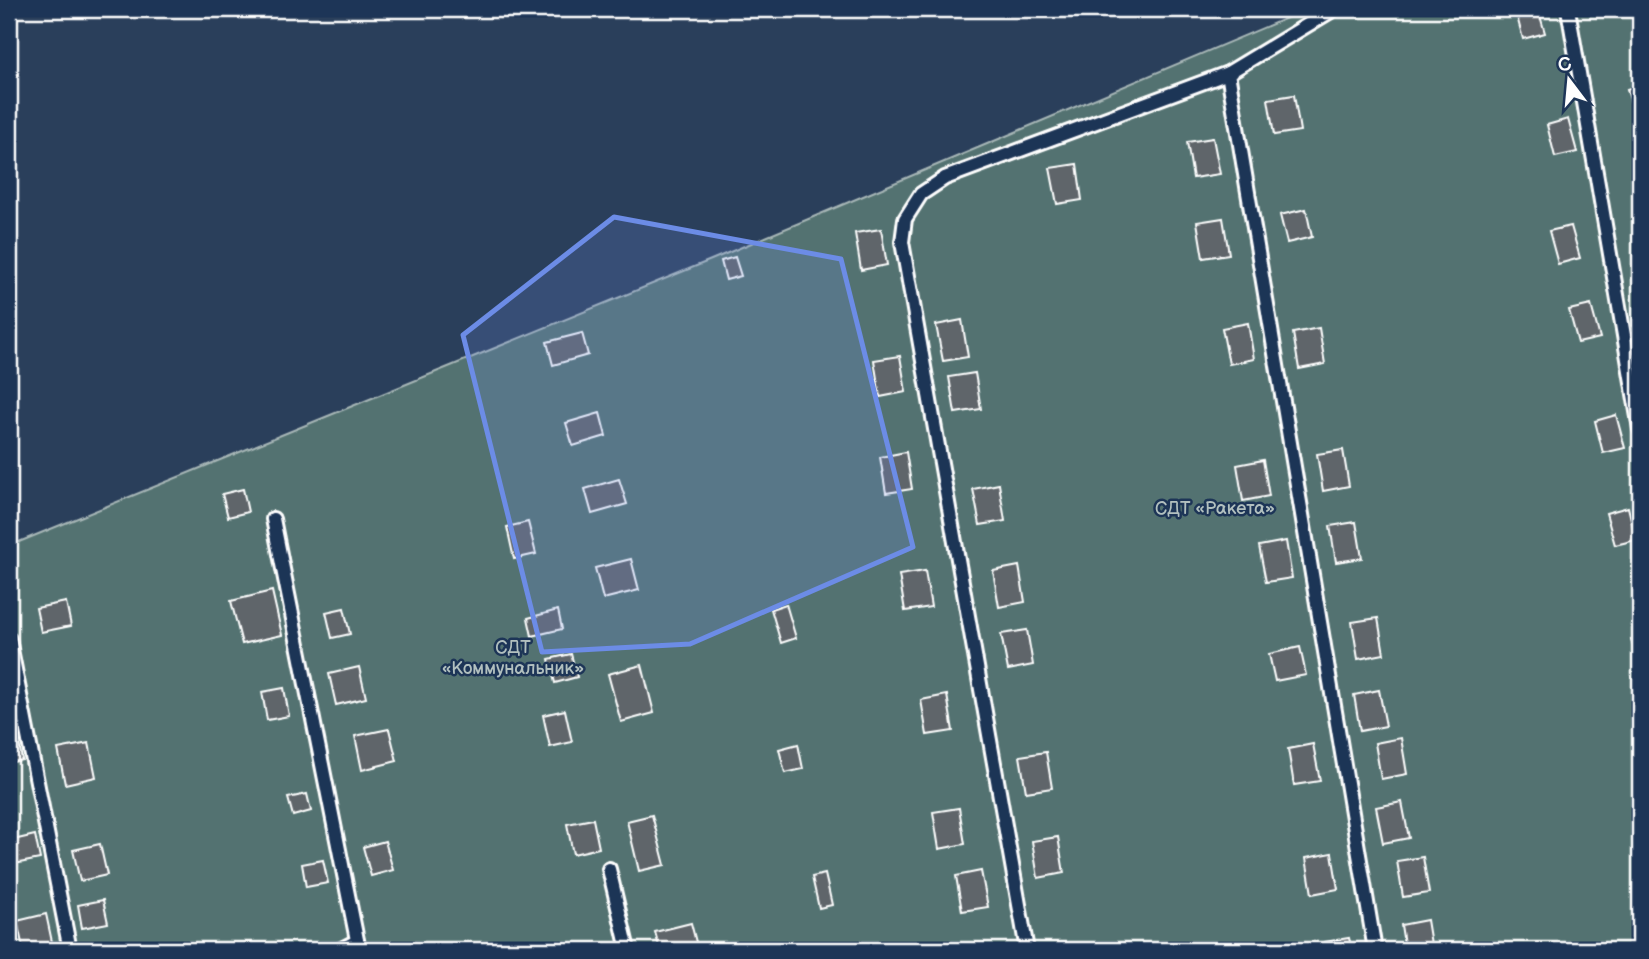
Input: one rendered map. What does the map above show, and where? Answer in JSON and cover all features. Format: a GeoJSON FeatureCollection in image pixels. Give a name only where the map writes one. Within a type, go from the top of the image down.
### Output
{"type":"FeatureCollection","features":[{"type":"Feature","properties":{"kind":"lane"},"geometry":{"type":"LineString","coordinates":[[1027,950],[902,242],[905,219],[921,194],[945,178],[1228,73],[1334,9]]}},
{"type":"Feature","properties":{"kind":"lane"},"geometry":{"type":"LineString","coordinates":[[1568,9],[1640,429]]}},
{"type":"Feature","properties":{"kind":"lane"},"geometry":{"type":"LineString","coordinates":[[1228,73],[1375,950]]}},
{"type":"Feature","properties":{"kind":"lane"},"geometry":{"type":"LineString","coordinates":[[273,519],[358,946],[340,950]]}},
{"type":"Feature","properties":{"kind":"lane"},"geometry":{"type":"LineString","coordinates":[[9,639],[70,950]]}},
{"type":"Feature","properties":{"kind":"lane"},"geometry":{"type":"LineString","coordinates":[[608,869],[628,950]]}},
{"type":"Feature","properties":{"kind":"highlighted area"},"geometry":{"type":"Polygon","coordinates":[[[614,217],[841,259],[913,547],[690,644],[542,652],[463,335],[614,217]]]}},
{"type":"Feature","properties":{"kind":"green space","name":"СДТ «Ракета»"},"geometry":{"type":"Polygon","coordinates":[[[1308,9],[1640,9],[1640,950],[9,950],[9,546],[711,260],[1308,9]]]}},
{"type":"Feature","properties":{"kind":"building"},"geometry":{"type":"Polygon","coordinates":[[[1515,9],[1538,9],[1545,33],[1523,39],[1515,9]]]}},
{"type":"Feature","properties":{"kind":"building"},"geometry":{"type":"Polygon","coordinates":[[[1640,85],[1640,120],[1636,121],[1627,89],[1640,85]]]}},
{"type":"Feature","properties":{"kind":"building"},"geometry":{"type":"Polygon","coordinates":[[[1294,95],[1300,131],[1274,135],[1268,99],[1294,95]]]}},
{"type":"Feature","properties":{"kind":"building"},"geometry":{"type":"Polygon","coordinates":[[[1568,119],[1577,152],[1555,157],[1547,125],[1568,119]]]}},
{"type":"Feature","properties":{"kind":"building"},"geometry":{"type":"Polygon","coordinates":[[[1213,138],[1220,174],[1193,178],[1187,142],[1213,138]]]}},
{"type":"Feature","properties":{"kind":"building"},"geometry":{"type":"Polygon","coordinates":[[[1077,164],[1082,200],[1057,204],[1050,168],[1077,164]]]}},
{"type":"Feature","properties":{"kind":"building"},"geometry":{"type":"Polygon","coordinates":[[[1306,209],[1312,237],[1287,243],[1280,215],[1306,209]]]}},
{"type":"Feature","properties":{"kind":"building"},"geometry":{"type":"Polygon","coordinates":[[[1223,218],[1229,254],[1203,258],[1197,222],[1223,218]]]}},
{"type":"Feature","properties":{"kind":"building"},"geometry":{"type":"Polygon","coordinates":[[[1571,226],[1580,258],[1558,264],[1549,231],[1571,226]]]}},
{"type":"Feature","properties":{"kind":"building"},"geometry":{"type":"Polygon","coordinates":[[[881,229],[887,265],[861,270],[855,233],[881,229]]]}},
{"type":"Feature","properties":{"kind":"building"},"geometry":{"type":"Polygon","coordinates":[[[1640,235],[1640,262],[1634,237],[1640,235]]]}},
{"type":"Feature","properties":{"kind":"building"},"geometry":{"type":"Polygon","coordinates":[[[735,257],[741,276],[726,280],[721,261],[735,257]]]}},
{"type":"Feature","properties":{"kind":"building"},"geometry":{"type":"Polygon","coordinates":[[[1591,305],[1600,338],[1578,343],[1569,310],[1591,305]]]}},
{"type":"Feature","properties":{"kind":"building"},"geometry":{"type":"Polygon","coordinates":[[[962,320],[968,357],[943,361],[936,325],[962,320]]]}},
{"type":"Feature","properties":{"kind":"building"},"geometry":{"type":"Polygon","coordinates":[[[1248,323],[1254,359],[1229,364],[1222,328],[1248,323]]]}},
{"type":"Feature","properties":{"kind":"building"},"geometry":{"type":"Polygon","coordinates":[[[1319,328],[1325,364],[1299,369],[1293,333],[1319,328]]]}},
{"type":"Feature","properties":{"kind":"building"},"geometry":{"type":"Polygon","coordinates":[[[582,333],[588,355],[553,365],[547,342],[582,333]]]}},
{"type":"Feature","properties":{"kind":"building"},"geometry":{"type":"Polygon","coordinates":[[[900,356],[906,392],[880,397],[874,360],[900,356]]]}},
{"type":"Feature","properties":{"kind":"building"},"geometry":{"type":"Polygon","coordinates":[[[975,373],[981,409],[955,413],[949,377],[975,373]]]}},
{"type":"Feature","properties":{"kind":"building"},"geometry":{"type":"Polygon","coordinates":[[[600,413],[606,436],[573,446],[566,423],[600,413]]]}},
{"type":"Feature","properties":{"kind":"building"},"geometry":{"type":"Polygon","coordinates":[[[1616,415],[1625,448],[1603,453],[1595,421],[1616,415]]]}},
{"type":"Feature","properties":{"kind":"building"},"geometry":{"type":"Polygon","coordinates":[[[1343,450],[1349,486],[1323,491],[1317,454],[1343,450]]]}},
{"type":"Feature","properties":{"kind":"building"},"geometry":{"type":"Polygon","coordinates":[[[906,452],[912,489],[886,493],[880,457],[906,452]]]}},
{"type":"Feature","properties":{"kind":"building"},"geometry":{"type":"Polygon","coordinates":[[[1263,460],[1269,496],[1243,501],[1237,465],[1263,460]]]}},
{"type":"Feature","properties":{"kind":"building"},"geometry":{"type":"Polygon","coordinates":[[[619,479],[627,504],[592,514],[585,489],[619,479]]]}},
{"type":"Feature","properties":{"kind":"building"},"geometry":{"type":"Polygon","coordinates":[[[999,484],[1005,521],[980,525],[973,489],[999,484]]]}},
{"type":"Feature","properties":{"kind":"building"},"geometry":{"type":"Polygon","coordinates":[[[243,489],[248,512],[228,517],[222,494],[243,489]]]}},
{"type":"Feature","properties":{"kind":"building"},"geometry":{"type":"Polygon","coordinates":[[[1628,507],[1636,540],[1615,545],[1606,513],[1628,507]]]}},
{"type":"Feature","properties":{"kind":"building"},"geometry":{"type":"Polygon","coordinates":[[[528,522],[536,554],[514,559],[507,527],[528,522]]]}},
{"type":"Feature","properties":{"kind":"building"},"geometry":{"type":"Polygon","coordinates":[[[1356,522],[1362,558],[1336,562],[1330,526],[1356,522]]]}},
{"type":"Feature","properties":{"kind":"building"},"geometry":{"type":"Polygon","coordinates":[[[1286,541],[1292,578],[1266,582],[1259,546],[1286,541]]]}},
{"type":"Feature","properties":{"kind":"building"},"geometry":{"type":"Polygon","coordinates":[[[631,559],[639,590],[603,599],[595,568],[631,559]]]}},
{"type":"Feature","properties":{"kind":"building"},"geometry":{"type":"Polygon","coordinates":[[[1019,566],[1025,602],[999,607],[993,571],[1019,566]]]}},
{"type":"Feature","properties":{"kind":"building"},"geometry":{"type":"Polygon","coordinates":[[[925,571],[931,607],[905,611],[899,575],[925,571]]]}},
{"type":"Feature","properties":{"kind":"building"},"geometry":{"type":"Polygon","coordinates":[[[272,591],[282,635],[242,644],[231,601],[272,591]]]}},
{"type":"Feature","properties":{"kind":"building"},"geometry":{"type":"Polygon","coordinates":[[[66,602],[71,626],[41,632],[36,608],[66,602]]]}},
{"type":"Feature","properties":{"kind":"building"},"geometry":{"type":"Polygon","coordinates":[[[786,604],[796,638],[781,643],[771,609],[786,604]]]}},
{"type":"Feature","properties":{"kind":"building"},"geometry":{"type":"Polygon","coordinates":[[[344,608],[350,634],[332,638],[326,612],[344,608]]]}},
{"type":"Feature","properties":{"kind":"building"},"geometry":{"type":"Polygon","coordinates":[[[558,610],[562,629],[532,636],[528,618],[558,610]]]}},
{"type":"Feature","properties":{"kind":"building"},"geometry":{"type":"Polygon","coordinates":[[[1378,618],[1384,654],[1358,659],[1352,622],[1378,618]]]}},
{"type":"Feature","properties":{"kind":"building"},"geometry":{"type":"Polygon","coordinates":[[[1027,630],[1033,665],[1008,670],[1001,634],[1027,630]]]}},
{"type":"Feature","properties":{"kind":"building"},"geometry":{"type":"Polygon","coordinates":[[[1640,637],[1640,672],[1631,639],[1640,637]]]}},
{"type":"Feature","properties":{"kind":"building"},"geometry":{"type":"Polygon","coordinates":[[[1300,647],[1306,675],[1275,681],[1269,654],[1300,647]]]}},
{"type":"Feature","properties":{"kind":"building"},"geometry":{"type":"Polygon","coordinates":[[[571,654],[577,677],[555,683],[549,659],[571,654]]]}},
{"type":"Feature","properties":{"kind":"building"},"geometry":{"type":"Polygon","coordinates":[[[642,665],[654,713],[621,722],[608,674],[642,665]]]}},
{"type":"Feature","properties":{"kind":"building"},"geometry":{"type":"Polygon","coordinates":[[[359,667],[366,698],[336,705],[329,674],[359,667]]]}},
{"type":"Feature","properties":{"kind":"building"},"geometry":{"type":"Polygon","coordinates":[[[284,688],[289,716],[267,720],[262,692],[284,688]]]}},
{"type":"Feature","properties":{"kind":"building"},"geometry":{"type":"Polygon","coordinates":[[[1379,690],[1386,726],[1360,731],[1354,695],[1379,690]]]}},
{"type":"Feature","properties":{"kind":"building"},"geometry":{"type":"Polygon","coordinates":[[[947,695],[953,731],[927,735],[921,700],[947,695]]]}},
{"type":"Feature","properties":{"kind":"building"},"geometry":{"type":"Polygon","coordinates":[[[565,710],[572,742],[550,747],[543,715],[565,710]]]}},
{"type":"Feature","properties":{"kind":"building"},"geometry":{"type":"Polygon","coordinates":[[[1640,727],[1640,753],[1634,729],[1640,727]]]}},
{"type":"Feature","properties":{"kind":"building"},"geometry":{"type":"Polygon","coordinates":[[[389,729],[397,761],[362,770],[355,736],[389,729]]]}},
{"type":"Feature","properties":{"kind":"building"},"geometry":{"type":"Polygon","coordinates":[[[18,738],[22,760],[9,763],[9,740],[18,738]]]}},
{"type":"Feature","properties":{"kind":"building"},"geometry":{"type":"Polygon","coordinates":[[[1401,738],[1407,774],[1381,779],[1375,743],[1401,738]]]}},
{"type":"Feature","properties":{"kind":"building"},"geometry":{"type":"Polygon","coordinates":[[[89,743],[96,777],[65,784],[58,749],[89,743]]]}},
{"type":"Feature","properties":{"kind":"building"},"geometry":{"type":"Polygon","coordinates":[[[798,744],[803,769],[785,773],[779,749],[798,744]]]}},
{"type":"Feature","properties":{"kind":"building"},"geometry":{"type":"Polygon","coordinates":[[[1313,744],[1320,781],[1294,785],[1288,749],[1313,744]]]}},
{"type":"Feature","properties":{"kind":"building"},"geometry":{"type":"Polygon","coordinates":[[[1046,752],[1052,788],[1026,792],[1020,756],[1046,752]]]}},
{"type":"Feature","properties":{"kind":"building"},"geometry":{"type":"Polygon","coordinates":[[[307,794],[311,811],[293,816],[288,798],[307,794]]]}},
{"type":"Feature","properties":{"kind":"building"},"geometry":{"type":"Polygon","coordinates":[[[1402,802],[1409,838],[1383,843],[1376,807],[1402,802]]]}},
{"type":"Feature","properties":{"kind":"building"},"geometry":{"type":"Polygon","coordinates":[[[959,808],[965,844],[939,849],[933,812],[959,808]]]}},
{"type":"Feature","properties":{"kind":"building"},"geometry":{"type":"Polygon","coordinates":[[[652,815],[665,865],[639,871],[627,821],[652,815]]]}},
{"type":"Feature","properties":{"kind":"building"},"geometry":{"type":"Polygon","coordinates":[[[593,819],[599,848],[573,854],[567,824],[593,819]]]}},
{"type":"Feature","properties":{"kind":"building"},"geometry":{"type":"Polygon","coordinates":[[[35,835],[40,859],[14,864],[9,841],[35,835]]]}},
{"type":"Feature","properties":{"kind":"building"},"geometry":{"type":"Polygon","coordinates":[[[1058,837],[1064,873],[1038,878],[1032,841],[1058,837]]]}},
{"type":"Feature","properties":{"kind":"building"},"geometry":{"type":"Polygon","coordinates":[[[385,841],[393,870],[371,876],[363,847],[385,841]]]}},
{"type":"Feature","properties":{"kind":"building"},"geometry":{"type":"Polygon","coordinates":[[[100,844],[107,875],[80,881],[73,850],[100,844]]]}},
{"type":"Feature","properties":{"kind":"building"},"geometry":{"type":"Polygon","coordinates":[[[1332,853],[1338,889],[1312,894],[1306,858],[1332,853]]]}},
{"type":"Feature","properties":{"kind":"building"},"geometry":{"type":"Polygon","coordinates":[[[1423,857],[1429,893],[1403,897],[1397,861],[1423,857]]]}},
{"type":"Feature","properties":{"kind":"building"},"geometry":{"type":"Polygon","coordinates":[[[323,860],[328,883],[306,887],[302,864],[323,860]]]}},
{"type":"Feature","properties":{"kind":"building"},"geometry":{"type":"Polygon","coordinates":[[[981,871],[988,907],[962,911],[956,876],[981,871]]]}},
{"type":"Feature","properties":{"kind":"building"},"geometry":{"type":"Polygon","coordinates":[[[825,874],[832,905],[819,908],[812,877],[825,874]]]}},
{"type":"Feature","properties":{"kind":"building"},"geometry":{"type":"Polygon","coordinates":[[[103,900],[108,923],[82,928],[78,905],[103,900]]]}},
{"type":"Feature","properties":{"kind":"building"},"geometry":{"type":"Polygon","coordinates":[[[46,914],[52,942],[23,948],[17,921],[46,914]]]}},
{"type":"Feature","properties":{"kind":"building"},"geometry":{"type":"Polygon","coordinates":[[[1427,920],[1432,950],[1405,950],[1401,925],[1427,920]]]}},
{"type":"Feature","properties":{"kind":"building"},"geometry":{"type":"Polygon","coordinates":[[[691,923],[698,950],[660,950],[655,932],[691,923]]]}},
{"type":"Feature","properties":{"kind":"building"},"geometry":{"type":"Polygon","coordinates":[[[1349,938],[1352,950],[1325,950],[1324,942],[1349,938]]]}},
{"type":"Feature","properties":{"kind":"park label","name":"СДТ «Коммунальник»"},"geometry":{"type":"Point","coordinates":[513,657]}}]}
